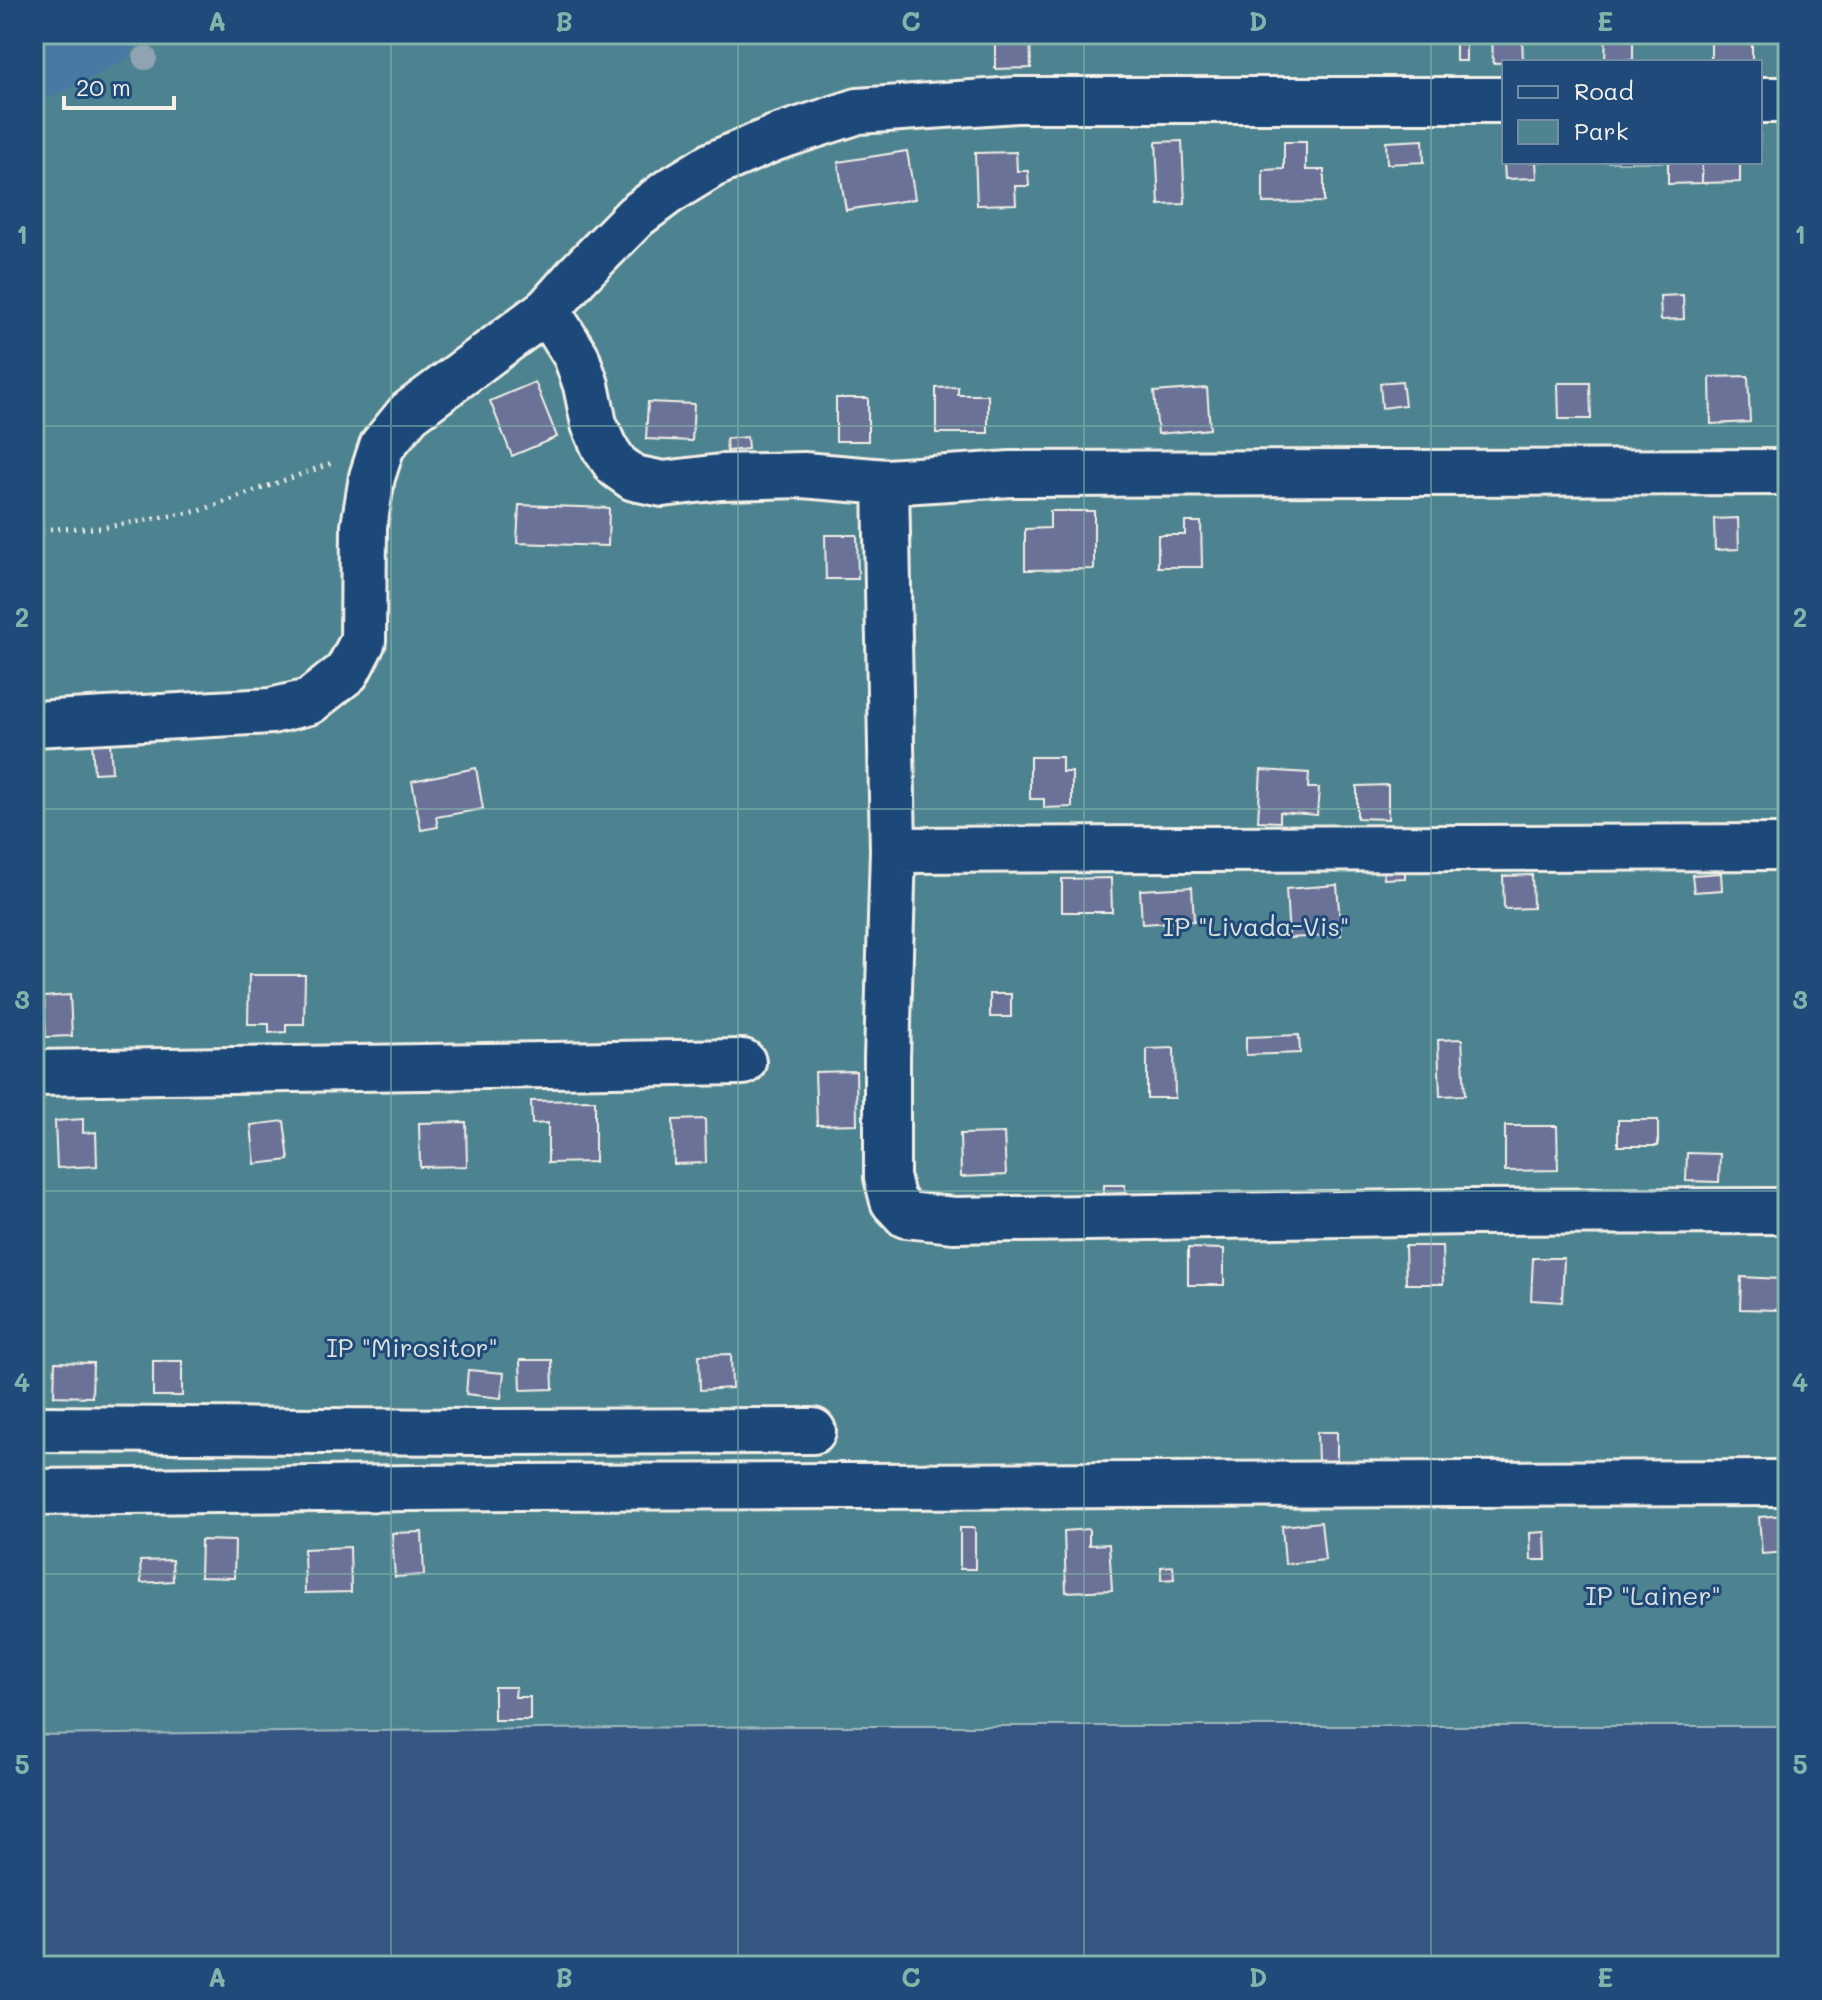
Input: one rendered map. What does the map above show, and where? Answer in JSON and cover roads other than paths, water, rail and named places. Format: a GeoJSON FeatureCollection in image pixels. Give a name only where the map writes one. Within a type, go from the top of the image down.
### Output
{"type":"FeatureCollection","features":[{"type":"Feature","properties":{"kind":"street"},"geometry":{"type":"LineString","coordinates":[[34,724],[271,711],[309,702],[347,672],[363,641],[364,526],[372,477],[382,446],[409,413],[547,310],[636,216],[668,192],[712,165],[737,154],[858,111],[1016,100],[1502,100]]}},
{"type":"Feature","properties":{"kind":"street"},"geometry":{"type":"LineString","coordinates":[[1762,100],[1788,100]]}},
{"type":"Feature","properties":{"kind":"street"},"geometry":{"type":"LineString","coordinates":[[547,310],[576,356],[594,424],[604,447],[617,466],[634,478],[663,484],[721,477],[803,475],[886,482],[1011,474],[1788,472]]}},
{"type":"Feature","properties":{"kind":"street"},"geometry":{"type":"LineString","coordinates":[[886,482],[893,850],[887,1177],[893,1201],[906,1215],[954,1220],[1470,1212],[1788,1211]]}},
{"type":"Feature","properties":{"kind":"street"},"geometry":{"type":"LineString","coordinates":[[893,850],[1788,847]]}},
{"type":"Feature","properties":{"kind":"street"},"geometry":{"type":"LineString","coordinates":[[34,1073],[743,1062]]}},
{"type":"Feature","properties":{"kind":"street"},"geometry":{"type":"LineString","coordinates":[[34,1429],[813,1431]]}},
{"type":"Feature","properties":{"kind":"street"},"geometry":{"type":"LineString","coordinates":[[34,1492],[514,1487],[1788,1483]]}},
{"type":"Feature","properties":{"kind":"waterway"},"geometry":{"type":"LineString","coordinates":[[34,69],[104,34]]}},
{"type":"Feature","properties":{"kind":"park label","name":"IP \"Livada-Vis\""},"geometry":{"type":"Point","coordinates":[1256,926]}},
{"type":"Feature","properties":{"kind":"park label","name":"IP \"Mirositor\""},"geometry":{"type":"Point","coordinates":[412,1347]}},
{"type":"Feature","properties":{"kind":"park label","name":"IP \"Lainer\""},"geometry":{"type":"Point","coordinates":[1653,1595]}}]}
